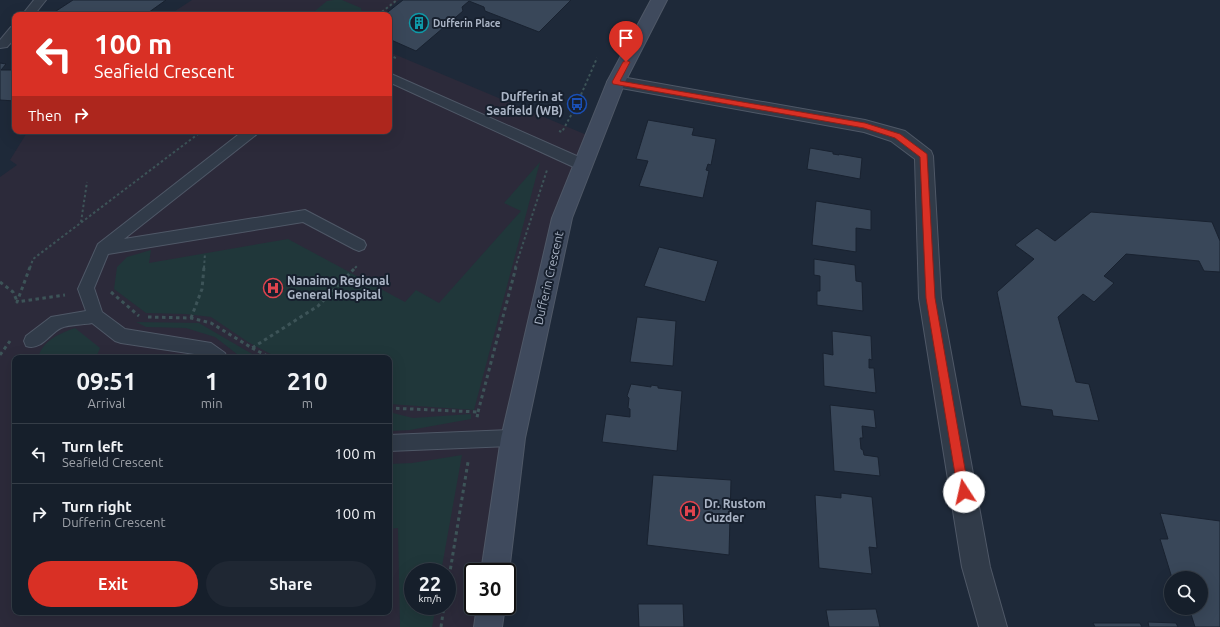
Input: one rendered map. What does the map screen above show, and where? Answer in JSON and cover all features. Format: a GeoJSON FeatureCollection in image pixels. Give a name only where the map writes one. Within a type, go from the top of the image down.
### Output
{"type":"FeatureCollection","features":[{"type":"Feature","properties":{"kind":"street","name":"Dufferin Crescent"},"geometry":{"type":"LineString","coordinates":[[496,563],[513,438],[562,218],[616,82],[659,0]]}},
{"type":"Feature","properties":{"kind":"street"},"geometry":{"type":"LineString","coordinates":[[616,82],[865,126],[898,136],[924,156],[930,298],[976,567],[993,627]]}},
{"type":"Feature","properties":{"kind":"street"},"geometry":{"type":"LineString","coordinates":[[488,627],[490,615]]}},
{"type":"Feature","properties":{"kind":"lane"},"geometry":{"type":"LineString","coordinates":[[30,12],[40,0]]}},
{"type":"Feature","properties":{"kind":"lane"},"geometry":{"type":"LineString","coordinates":[[1,44],[12,33]]}},
{"type":"Feature","properties":{"kind":"lane"},"geometry":{"type":"LineString","coordinates":[[1,44],[12,46]]}},
{"type":"Feature","properties":{"kind":"lane"},"geometry":{"type":"LineString","coordinates":[[392,77],[583,165]]}},
{"type":"Feature","properties":{"kind":"lane"},"geometry":{"type":"LineString","coordinates":[[215,355],[205,348],[121,336],[95,316],[88,291],[86,289],[102,249],[248,134]]}},
{"type":"Feature","properties":{"kind":"lane"},"geometry":{"type":"LineString","coordinates":[[102,249],[305,216],[359,245]]}},
{"type":"Feature","properties":{"kind":"lane"},"geometry":{"type":"LineString","coordinates":[[32,341],[57,322],[95,316]]}},
{"type":"Feature","properties":{"kind":"lane"},"geometry":{"type":"LineString","coordinates":[[392,444],[513,438]]}},
{"type":"Feature","properties":{"kind":"path"},"geometry":{"type":"LineString","coordinates":[[382,12],[397,0]]}},
{"type":"Feature","properties":{"kind":"path"},"geometry":{"type":"LineString","coordinates":[[392,56],[403,62]]}},
{"type":"Feature","properties":{"kind":"path"},"geometry":{"type":"LineString","coordinates":[[452,563],[478,412],[516,267],[535,202],[554,152],[597,58]]}},
{"type":"Feature","properties":{"kind":"path"},"geometry":{"type":"LineString","coordinates":[[554,129],[562,132]]}},
{"type":"Feature","properties":{"kind":"path"},"geometry":{"type":"LineString","coordinates":[[17,302],[33,259],[198,134]]}},
{"type":"Feature","properties":{"kind":"path"},"geometry":{"type":"LineString","coordinates":[[81,222],[87,182]]}},
{"type":"Feature","properties":{"kind":"path"},"geometry":{"type":"LineString","coordinates":[[191,318],[202,289],[208,232]]}},
{"type":"Feature","properties":{"kind":"path"},"geometry":{"type":"LineString","coordinates":[[252,348],[318,306],[360,262]]}},
{"type":"Feature","properties":{"kind":"path"},"geometry":{"type":"LineString","coordinates":[[0,282],[13,292],[17,302]]}},
{"type":"Feature","properties":{"kind":"path"},"geometry":{"type":"LineString","coordinates":[[107,288],[140,316]]}},
{"type":"Feature","properties":{"kind":"path"},"geometry":{"type":"LineString","coordinates":[[17,302],[71,294]]}},
{"type":"Feature","properties":{"kind":"path"},"geometry":{"type":"LineString","coordinates":[[147,317],[191,318],[211,323],[265,355]]}},
{"type":"Feature","properties":{"kind":"path"},"geometry":{"type":"LineString","coordinates":[[392,408],[478,412]]}},
{"type":"Feature","properties":{"kind":"path"},"geometry":{"type":"LineString","coordinates":[[441,627],[443,615]]}},
{"type":"Feature","properties":{"kind":"shaded area"},"geometry":{"type":"Polygon","coordinates":[[[192,0],[399,0],[385,12],[174,12],[192,0]]]}},
{"type":"Feature","properties":{"kind":"shaded area","name":"Nanaimo Regional General Hospital"},"geometry":{"type":"Polygon","coordinates":[[[392,53],[594,138],[562,218],[497,563],[464,563],[464,615],[490,615],[488,627],[0,627],[0,177],[17,165],[10,160],[26,134],[392,134],[392,53]]]}},
{"type":"Feature","properties":{"kind":"green space"},"geometry":{"type":"Polygon","coordinates":[[[342,0],[361,8],[362,12],[314,12],[327,1],[342,0]]]}},
{"type":"Feature","properties":{"kind":"green space"},"geometry":{"type":"Polygon","coordinates":[[[540,162],[474,410],[392,404],[392,355],[272,355],[248,342],[211,317],[186,314],[146,313],[114,289],[117,267],[127,257],[151,250],[149,263],[288,239],[405,302],[416,290],[439,303],[521,211],[504,203],[540,162]]]}},
{"type":"Feature","properties":{"kind":"green space"},"geometry":{"type":"Polygon","coordinates":[[[136,322],[199,323],[254,355],[238,355],[215,337],[186,328],[146,327],[136,322]]]}},
{"type":"Feature","properties":{"kind":"green space"},"geometry":{"type":"Polygon","coordinates":[[[75,328],[100,348],[97,355],[39,355],[43,347],[52,338],[75,328]]]}},
{"type":"Feature","properties":{"kind":"green space"},"geometry":{"type":"Polygon","coordinates":[[[392,413],[413,418],[471,414],[471,419],[410,430],[392,431],[392,413]]]}},
{"type":"Feature","properties":{"kind":"green space"},"geometry":{"type":"Polygon","coordinates":[[[462,455],[443,563],[404,563],[404,615],[434,615],[432,627],[400,627],[398,528],[392,529],[392,464],[412,463],[462,455]]]}},
{"type":"Feature","properties":{"kind":"building"},"geometry":{"type":"Polygon","coordinates":[[[73,0],[166,0],[149,12],[55,12],[73,0]]]}},
{"type":"Feature","properties":{"kind":"building","name":"Dufferin Place"},"geometry":{"type":"Polygon","coordinates":[[[403,0],[571,0],[539,32],[485,11],[484,7],[469,1],[462,7],[463,11],[416,51],[392,40],[392,12],[388,12],[403,0]]]}},
{"type":"Feature","properties":{"kind":"building"},"geometry":{"type":"Polygon","coordinates":[[[0,63],[6,64],[1,70],[12,70],[12,101],[0,100],[0,63]]]}},
{"type":"Feature","properties":{"kind":"building"},"geometry":{"type":"Polygon","coordinates":[[[648,120],[694,128],[692,135],[716,139],[711,165],[708,164],[706,170],[709,171],[703,198],[639,186],[648,161],[636,159],[648,120]]]}},
{"type":"Feature","properties":{"kind":"building"},"geometry":{"type":"Polygon","coordinates":[[[810,148],[833,152],[833,154],[862,158],[860,179],[807,169],[810,148]]]}},
{"type":"Feature","properties":{"kind":"building"},"geometry":{"type":"Polygon","coordinates":[[[816,201],[871,210],[871,230],[856,228],[856,252],[812,245],[816,201]]]}},
{"type":"Feature","properties":{"kind":"building"},"geometry":{"type":"Polygon","coordinates":[[[1091,212],[1212,222],[1220,241],[1220,272],[1204,271],[1199,261],[1126,254],[1104,276],[1114,283],[1094,302],[1083,294],[1058,317],[1076,382],[1089,384],[1099,421],[1053,416],[1052,410],[1021,406],[997,292],[1034,259],[1015,245],[1037,228],[1055,241],[1091,212]]]}},
{"type":"Feature","properties":{"kind":"building"},"geometry":{"type":"Polygon","coordinates":[[[659,247],[718,261],[705,302],[644,286],[659,247]]]}},
{"type":"Feature","properties":{"kind":"building"},"geometry":{"type":"Polygon","coordinates":[[[814,259],[855,265],[856,281],[862,282],[863,311],[817,305],[817,291],[820,291],[820,276],[814,275],[814,259]]]}},
{"type":"Feature","properties":{"kind":"building"},"geometry":{"type":"Polygon","coordinates":[[[637,317],[676,321],[673,366],[630,362],[637,317]]]}},
{"type":"Feature","properties":{"kind":"building"},"geometry":{"type":"Polygon","coordinates":[[[832,331],[871,336],[872,360],[869,359],[869,368],[874,368],[876,393],[824,386],[823,353],[833,355],[832,331]]]}},
{"type":"Feature","properties":{"kind":"building"},"geometry":{"type":"Polygon","coordinates":[[[631,384],[651,387],[651,385],[658,386],[658,388],[682,391],[677,451],[602,442],[606,414],[630,417],[630,409],[628,408],[629,398],[627,396],[631,384]]]}},
{"type":"Feature","properties":{"kind":"building"},"geometry":{"type":"Polygon","coordinates":[[[830,405],[874,410],[876,428],[862,426],[863,438],[860,438],[861,449],[863,450],[864,455],[878,457],[880,476],[834,471],[830,405]]]}},
{"type":"Feature","properties":{"kind":"building"},"geometry":{"type":"Polygon","coordinates":[[[653,475],[731,480],[729,555],[647,545],[653,475]]]}},
{"type":"Feature","properties":{"kind":"building"},"geometry":{"type":"Polygon","coordinates":[[[841,493],[872,497],[877,548],[869,547],[872,574],[819,568],[815,495],[841,498],[841,493]]]}},
{"type":"Feature","properties":{"kind":"building"},"geometry":{"type":"Polygon","coordinates":[[[1160,513],[1220,521],[1220,627],[1195,627],[1191,615],[1208,615],[1208,571],[1170,571],[1160,539],[1168,539],[1160,513]]]}},
{"type":"Feature","properties":{"kind":"building"},"geometry":{"type":"Polygon","coordinates":[[[638,604],[683,604],[684,627],[639,627],[638,604]]]}},
{"type":"Feature","properties":{"kind":"building"},"geometry":{"type":"Polygon","coordinates":[[[876,609],[880,627],[829,627],[826,610],[876,609]]]}},
{"type":"Feature","properties":{"kind":"building"},"geometry":{"type":"Polygon","coordinates":[[[1148,622],[1176,623],[1178,627],[1149,627],[1148,622]]]}},
{"type":"Feature","properties":{"kind":"building"},"geometry":{"type":"Polygon","coordinates":[[[1093,623],[1140,623],[1142,627],[1095,627],[1093,623]]]}},
{"type":"Feature","properties":{"kind":"place","name":"Dufferin Place"},"geometry":{"type":"Point","coordinates":[419,23]}},
{"type":"Feature","properties":{"kind":"place","name":"Dufferin at Seafield (WB)"},"geometry":{"type":"Point","coordinates":[577,104]}},
{"type":"Feature","properties":{"kind":"place","name":"Nanaimo Regional General Hospital"},"geometry":{"type":"Point","coordinates":[273,288]}},
{"type":"Feature","properties":{"kind":"place","name":"Dr. Rustom Guzder"},"geometry":{"type":"Point","coordinates":[690,511]}},
{"type":"Feature","properties":{"kind":"route"},"geometry":{"type":"LineString","coordinates":[[626,62],[616,82],[865,126],[898,136],[924,156],[930,298],[964,492]]}}]}
